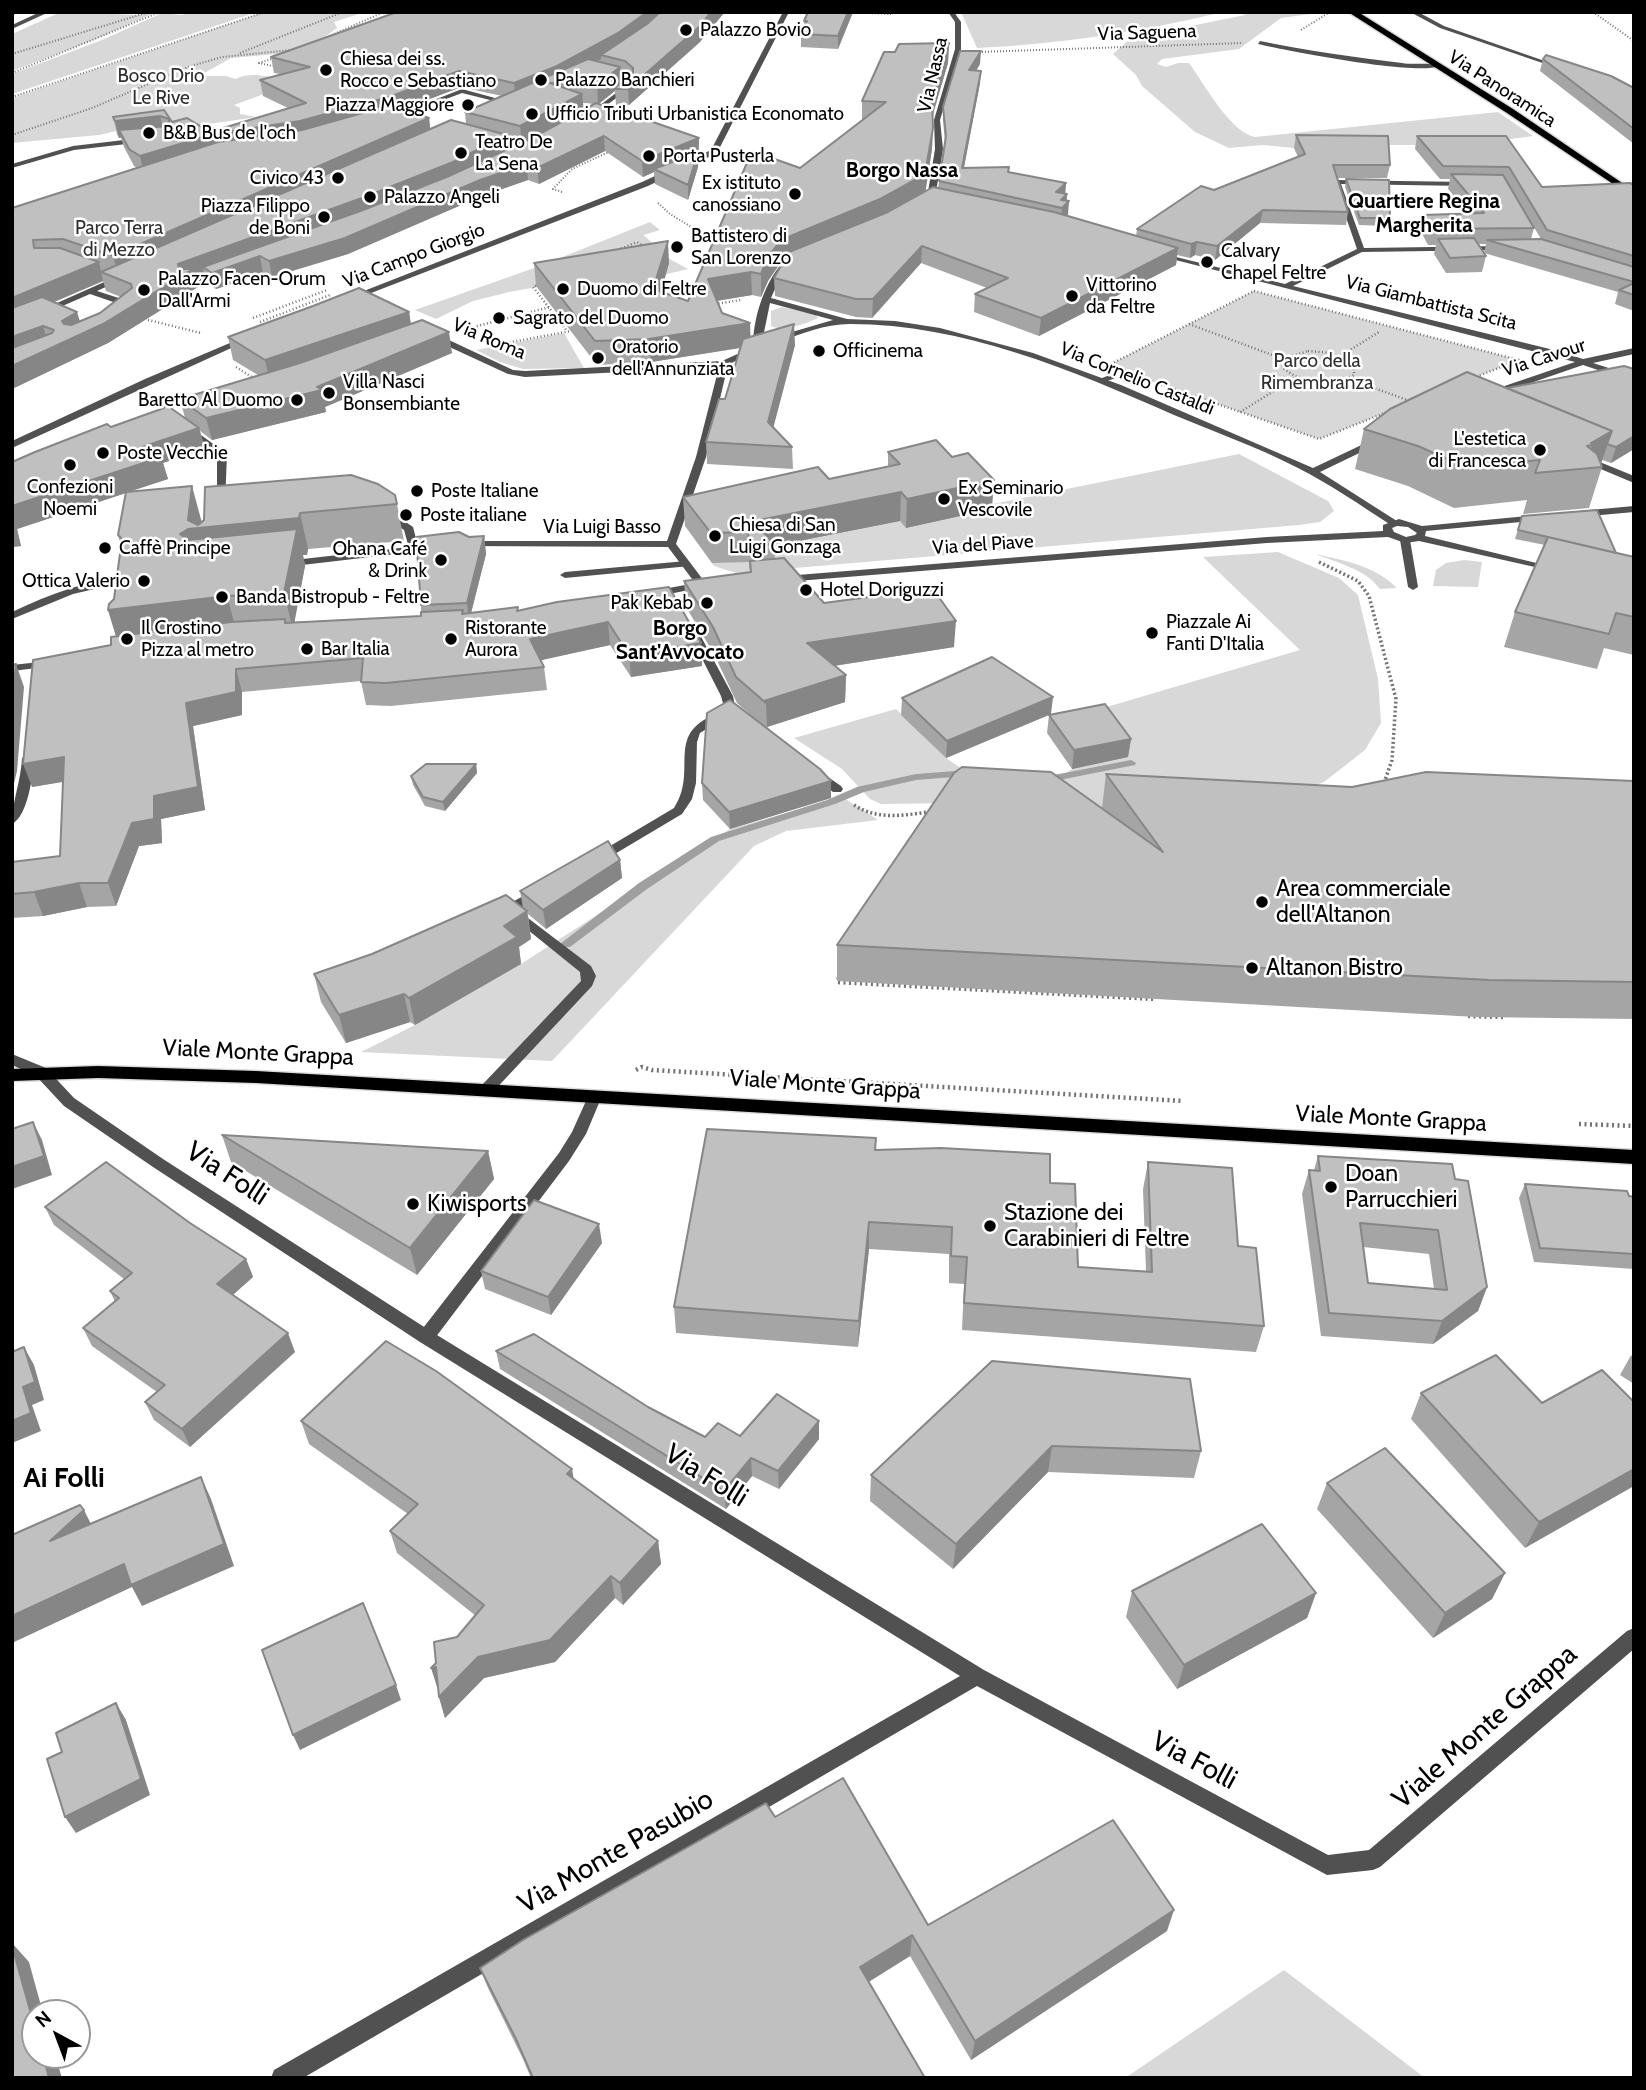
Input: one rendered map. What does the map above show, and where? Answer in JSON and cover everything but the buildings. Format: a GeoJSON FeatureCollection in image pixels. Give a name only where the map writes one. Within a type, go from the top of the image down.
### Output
{"type":"FeatureCollection","features":[{"type":"Feature","properties":{"kind":"main road","name":"Via Panoramica"},"geometry":{"type":"LineString","coordinates":[[1352,12],[1510,111],[1634,195]]}},
{"type":"Feature","properties":{"kind":"main road","name":"Viale Monte Grappa"},"geometry":{"type":"LineString","coordinates":[[12,1075],[41,1072],[153,1073],[1634,1157]]}},
{"type":"Feature","properties":{"kind":"street"},"geometry":{"type":"LineString","coordinates":[[12,27],[47,12]]}},
{"type":"Feature","properties":{"kind":"street","name":"Via Campo Giorgio"},"geometry":{"type":"LineString","coordinates":[[339,297],[642,184],[714,151],[730,125],[786,12]]}},
{"type":"Feature","properties":{"kind":"street","name":"Via Nassa"},"geometry":{"type":"LineString","coordinates":[[932,198],[939,149],[937,120],[957,53],[958,22],[951,12]]}},
{"type":"Feature","properties":{"kind":"street"},"geometry":{"type":"LineString","coordinates":[[1413,12],[1442,27],[1570,71]]}},
{"type":"Feature","properties":{"kind":"street"},"geometry":{"type":"LineString","coordinates":[[1260,43],[1414,67],[1436,66]]}},
{"type":"Feature","properties":{"kind":"street"},"geometry":{"type":"LineString","coordinates":[[577,124],[629,86],[624,80],[599,75]]}},
{"type":"Feature","properties":{"kind":"street"},"geometry":{"type":"LineString","coordinates":[[384,120],[462,91],[519,105],[508,109]]}},
{"type":"Feature","properties":{"kind":"street"},"geometry":{"type":"LineString","coordinates":[[394,117],[407,121]]}},
{"type":"Feature","properties":{"kind":"street"},"geometry":{"type":"LineString","coordinates":[[12,166],[73,148],[153,138]]}},
{"type":"Feature","properties":{"kind":"street"},"geometry":{"type":"LineString","coordinates":[[1361,250],[1336,182],[1475,184]]}},
{"type":"Feature","properties":{"kind":"street"},"geometry":{"type":"LineString","coordinates":[[919,205],[932,198],[944,201]]}},
{"type":"Feature","properties":{"kind":"street"},"geometry":{"type":"LineString","coordinates":[[1288,285],[1361,250],[1511,248]]}},
{"type":"Feature","properties":{"kind":"street","name":"Via Giambattista Scita"},"geometry":{"type":"LineString","coordinates":[[1145,251],[1584,362],[1634,379]]}},
{"type":"Feature","properties":{"kind":"street"},"geometry":{"type":"LineString","coordinates":[[757,347],[762,315],[776,275],[785,266],[795,262]]}},
{"type":"Feature","properties":{"kind":"street"},"geometry":{"type":"LineString","coordinates":[[188,285],[238,268]]}},
{"type":"Feature","properties":{"kind":"street"},"geometry":{"type":"LineString","coordinates":[[12,326],[129,273]]}},
{"type":"Feature","properties":{"kind":"street"},"geometry":{"type":"LineString","coordinates":[[105,275],[116,279]]}},
{"type":"Feature","properties":{"kind":"street"},"geometry":{"type":"LineString","coordinates":[[90,291],[131,305],[124,313]]}},
{"type":"Feature","properties":{"kind":"street"},"geometry":{"type":"LineString","coordinates":[[769,298],[848,321]]}},
{"type":"Feature","properties":{"kind":"street"},"geometry":{"type":"LineString","coordinates":[[48,310],[60,316]]}},
{"type":"Feature","properties":{"kind":"street"},"geometry":{"type":"LineString","coordinates":[[702,585],[671,544],[701,457],[724,364],[757,347],[805,329],[848,321]]}},
{"type":"Feature","properties":{"kind":"street","name":"Via Cornelio Castaldi"},"geometry":{"type":"LineString","coordinates":[[848,321],[892,324],[946,333],[1026,354],[1101,380],[1313,472],[1395,523],[1409,523],[1419,533]]}},
{"type":"Feature","properties":{"kind":"street","name":"Via Roma"},"geometry":{"type":"LineString","coordinates":[[424,336],[439,336],[511,372],[525,374],[724,364]]}},
{"type":"Feature","properties":{"kind":"street"},"geometry":{"type":"LineString","coordinates":[[12,444],[148,381],[251,338]]}},
{"type":"Feature","properties":{"kind":"street","name":"Via Cavour"},"geometry":{"type":"LineString","coordinates":[[1482,396],[1584,362],[1634,351]]}},
{"type":"Feature","properties":{"kind":"street"},"geometry":{"type":"LineString","coordinates":[[1101,380],[1125,372]]}},
{"type":"Feature","properties":{"kind":"street"},"geometry":{"type":"LineString","coordinates":[[179,424],[222,454],[222,515]]}},
{"type":"Feature","properties":{"kind":"street"},"geometry":{"type":"LineString","coordinates":[[1313,472],[1380,439]]}},
{"type":"Feature","properties":{"kind":"street"},"geometry":{"type":"LineString","coordinates":[[1570,453],[1634,480]]}},
{"type":"Feature","properties":{"kind":"street"},"geometry":{"type":"LineString","coordinates":[[372,506],[408,529],[414,550]]}},
{"type":"Feature","properties":{"kind":"street"},"geometry":{"type":"LineString","coordinates":[[1566,516],[1634,509]]}},
{"type":"Feature","properties":{"kind":"street"},"geometry":{"type":"LineString","coordinates":[[1395,523],[1387,527],[1389,534],[1405,540],[1419,533],[1553,517]]}},
{"type":"Feature","properties":{"kind":"street"},"geometry":{"type":"LineString","coordinates":[[1419,533],[1569,574]]}},
{"type":"Feature","properties":{"kind":"street","name":"Via del Piave"},"geometry":{"type":"LineString","coordinates":[[771,580],[1267,540],[1389,534]]}},
{"type":"Feature","properties":{"kind":"street"},"geometry":{"type":"LineString","coordinates":[[1405,540],[1413,587]]}},
{"type":"Feature","properties":{"kind":"street","name":"Via Luigi Basso"},"geometry":{"type":"LineString","coordinates":[[270,565],[473,543],[563,546],[671,544]]}},
{"type":"Feature","properties":{"kind":"street"},"geometry":{"type":"LineString","coordinates":[[565,575],[686,564]]}},
{"type":"Feature","properties":{"kind":"street"},"geometry":{"type":"LineString","coordinates":[[12,616],[43,601],[96,582],[129,578]]}},
{"type":"Feature","properties":{"kind":"street"},"geometry":{"type":"LineString","coordinates":[[644,596],[716,584]]}},
{"type":"Feature","properties":{"kind":"street"},"geometry":{"type":"LineString","coordinates":[[668,591],[675,602]]}},
{"type":"Feature","properties":{"kind":"street"},"geometry":{"type":"LineString","coordinates":[[690,625],[727,696],[730,707],[749,724]]}},
{"type":"Feature","properties":{"kind":"street"},"geometry":{"type":"LineString","coordinates":[[12,668],[34,671],[62,662]]}},
{"type":"Feature","properties":{"kind":"street"},"geometry":{"type":"LineString","coordinates":[[587,864],[678,811],[686,799],[690,783],[691,742],[695,731],[730,707]]}},
{"type":"Feature","properties":{"kind":"street"},"geometry":{"type":"LineString","coordinates":[[12,820],[21,802],[28,774],[28,749]]}},
{"type":"Feature","properties":{"kind":"street"},"geometry":{"type":"LineString","coordinates":[[805,764],[837,789]]}},
{"type":"Feature","properties":{"kind":"street"},"geometry":{"type":"LineString","coordinates":[[486,1090],[587,984],[589,976],[586,969],[513,913],[514,907],[520,902],[554,883]]}},
{"type":"Feature","properties":{"kind":"street"},"geometry":{"type":"LineString","coordinates":[[12,1059],[41,1072]]}},
{"type":"Feature","properties":{"kind":"street","name":"Via Folli"},"geometry":{"type":"LineString","coordinates":[[41,1072],[80,1110],[426,1337],[977,1676],[1327,1865],[1373,1860]]}},
{"type":"Feature","properties":{"kind":"street"},"geometry":{"type":"LineString","coordinates":[[426,1337],[564,1157],[579,1134],[595,1096]]}},
{"type":"Feature","properties":{"kind":"street","name":"Viale Monte Grappa"},"geometry":{"type":"LineString","coordinates":[[1373,1860],[1634,1637]]}},
{"type":"Feature","properties":{"kind":"street","name":"Via Monte Pasubio"},"geometry":{"type":"LineString","coordinates":[[282,2078],[977,1676]]}},
{"type":"Feature","properties":{"kind":"path"},"geometry":{"type":"LineString","coordinates":[[12,54],[149,12]]}},
{"type":"Feature","properties":{"kind":"path"},"geometry":{"type":"LineString","coordinates":[[12,73],[160,12]]}},
{"type":"Feature","properties":{"kind":"path"},"geometry":{"type":"LineString","coordinates":[[12,97],[265,12]]}},
{"type":"Feature","properties":{"kind":"path"},"geometry":{"type":"LineString","coordinates":[[12,134],[92,108],[188,67],[249,51],[343,12]]}},
{"type":"Feature","properties":{"kind":"path"},"geometry":{"type":"LineString","coordinates":[[311,44],[384,12]]}},
{"type":"Feature","properties":{"kind":"path"},"geometry":{"type":"LineString","coordinates":[[845,12],[891,15],[883,12]]}},
{"type":"Feature","properties":{"kind":"path","name":"Via Saguena"},"geometry":{"type":"LineString","coordinates":[[957,53],[1260,43],[1290,37],[1330,12]]}},
{"type":"Feature","properties":{"kind":"path"},"geometry":{"type":"LineString","coordinates":[[1593,12],[1634,41]]}},
{"type":"Feature","properties":{"kind":"path"},"geometry":{"type":"LineString","coordinates":[[222,57],[297,48],[311,53]]}},
{"type":"Feature","properties":{"kind":"path"},"geometry":{"type":"LineString","coordinates":[[284,69],[259,62],[301,50]]}},
{"type":"Feature","properties":{"kind":"path"},"geometry":{"type":"LineString","coordinates":[[642,184],[670,214],[717,242]]}},
{"type":"Feature","properties":{"kind":"path"},"geometry":{"type":"LineString","coordinates":[[612,253],[637,243],[647,249]]}},
{"type":"Feature","properties":{"kind":"path"},"geometry":{"type":"LineString","coordinates":[[549,281],[533,287],[567,331]]}},
{"type":"Feature","properties":{"kind":"path"},"geometry":{"type":"LineString","coordinates":[[1254,290],[1389,326],[1518,360],[1319,439],[1107,366],[1254,290]]}},
{"type":"Feature","properties":{"kind":"path"},"geometry":{"type":"LineString","coordinates":[[249,327],[339,297]]}},
{"type":"Feature","properties":{"kind":"path"},"geometry":{"type":"LineString","coordinates":[[704,306],[769,298]]}},
{"type":"Feature","properties":{"kind":"path"},"geometry":{"type":"LineString","coordinates":[[439,336],[550,307]]}},
{"type":"Feature","properties":{"kind":"path"},"geometry":{"type":"LineString","coordinates":[[124,313],[208,335],[197,341]]}},
{"type":"Feature","properties":{"kind":"path"},"geometry":{"type":"LineString","coordinates":[[1189,324],[1283,359],[1308,351],[1341,356],[1354,365],[1356,370],[1349,379]]}},
{"type":"Feature","properties":{"kind":"path"},"geometry":{"type":"LineString","coordinates":[[1341,356],[1389,326]]}},
{"type":"Feature","properties":{"kind":"path"},"geometry":{"type":"LineString","coordinates":[[467,350],[579,329]]}},
{"type":"Feature","properties":{"kind":"path"},"geometry":{"type":"LineString","coordinates":[[1283,359],[1283,368],[1296,378],[1318,383],[1349,379],[1412,402]]}},
{"type":"Feature","properties":{"kind":"path"},"geometry":{"type":"LineString","coordinates":[[242,371],[259,382]]}},
{"type":"Feature","properties":{"kind":"path"},"geometry":{"type":"LineString","coordinates":[[1240,412],[1296,378]]}},
{"type":"Feature","properties":{"kind":"path"},"geometry":{"type":"LineString","coordinates":[[1369,596],[1396,699],[1392,760],[1380,794]]}},
{"type":"Feature","properties":{"kind":"path"},"geometry":{"type":"LineString","coordinates":[[859,808],[886,815],[941,810]]}},
{"type":"Feature","properties":{"kind":"path"},"geometry":{"type":"LineString","coordinates":[[845,970],[837,982],[1168,1000]]}},
{"type":"Feature","properties":{"kind":"path"},"geometry":{"type":"LineString","coordinates":[[1462,1016],[1516,1017]]}},
{"type":"Feature","properties":{"kind":"path"},"geometry":{"type":"LineString","coordinates":[[636,1070],[642,1067],[666,1071],[1185,1101]]}},
{"type":"Feature","properties":{"kind":"path"},"geometry":{"type":"LineString","coordinates":[[1568,1123],[1634,1126]]}},
{"type":"Feature","properties":{"kind":"green space","name":"Bosco Drio Le Rive"},"geometry":{"type":"Polygon","coordinates":[[[61,12],[138,15],[156,12],[101,37],[12,71],[12,34],[61,12]]]}},
{"type":"Feature","properties":{"kind":"green space"},"geometry":{"type":"Polygon","coordinates":[[[192,12],[257,12],[12,94],[12,74],[102,40],[162,13],[181,15],[192,12]]]}},
{"type":"Feature","properties":{"kind":"green space","name":"Bosco Drio Le Rive"},"geometry":{"type":"Polygon","coordinates":[[[264,12],[365,12],[334,22],[337,28],[311,47],[277,54],[231,58],[199,76],[226,76],[235,79],[257,75],[279,78],[283,87],[234,105],[240,108],[240,114],[257,117],[181,128],[146,124],[99,135],[12,143],[12,98],[264,12]]]}},
{"type":"Feature","properties":{"kind":"green space"},"geometry":{"type":"Polygon","coordinates":[[[961,12],[1219,13],[1099,36],[977,48],[961,12]]]}},
{"type":"Feature","properties":{"kind":"green space"},"geometry":{"type":"Polygon","coordinates":[[[1244,12],[1326,12],[1281,18],[1239,49],[1162,59],[1157,64],[1166,67],[1189,63],[1219,106],[1246,134],[1255,137],[1498,112],[1533,136],[1481,143],[1294,148],[1262,145],[1229,148],[1195,132],[1142,86],[1136,75],[1113,54],[1131,38],[1245,15],[1244,12]]]}},
{"type":"Feature","properties":{"kind":"green space"},"geometry":{"type":"Polygon","coordinates":[[[650,222],[660,230],[643,235],[654,244],[648,247],[688,269],[663,275],[655,266],[509,292],[473,301],[436,319],[415,310],[540,266],[650,222]]]}},
{"type":"Feature","properties":{"kind":"green space","name":"Parco della Rimembranza"},"geometry":{"type":"Polygon","coordinates":[[[1254,291],[1519,360],[1319,439],[1107,366],[1254,291]]]}},
{"type":"Feature","properties":{"kind":"green space"},"geometry":{"type":"Polygon","coordinates":[[[782,307],[815,314],[818,318],[788,328],[771,326],[771,311],[782,307]]]}},
{"type":"Feature","properties":{"kind":"green space"},"geometry":{"type":"Polygon","coordinates":[[[564,333],[584,368],[523,369],[500,362],[476,350],[564,333]]]}},
{"type":"Feature","properties":{"kind":"green space"},"geometry":{"type":"Polygon","coordinates":[[[1239,454],[1328,501],[1334,511],[1320,522],[1299,525],[736,573],[714,566],[706,555],[747,546],[752,551],[900,521],[907,528],[991,509],[988,505],[1239,454]]]}},
{"type":"Feature","properties":{"kind":"green space"},"geometry":{"type":"Polygon","coordinates":[[[1278,552],[1339,578],[1358,595],[1378,679],[1381,723],[1365,750],[1324,782],[1272,802],[1094,810],[960,803],[881,804],[870,799],[842,769],[794,738],[896,709],[946,758],[981,782],[1066,773],[1072,769],[1093,711],[1300,650],[1203,557],[1278,552]]]}},
{"type":"Feature","properties":{"kind":"green space"},"geometry":{"type":"Polygon","coordinates":[[[1315,554],[1369,569],[1397,588],[1380,589],[1367,576],[1315,554]]]}},
{"type":"Feature","properties":{"kind":"green space"},"geometry":{"type":"Polygon","coordinates":[[[1464,560],[1482,562],[1478,587],[1433,586],[1436,570],[1446,563],[1464,560]]]}},
{"type":"Feature","properties":{"kind":"green space"},"geometry":{"type":"Polygon","coordinates":[[[842,797],[878,820],[786,831],[754,846],[552,1061],[361,1052],[415,1025],[521,964],[730,829],[842,797]]]}},
{"type":"Feature","properties":{"kind":"green space"},"geometry":{"type":"Polygon","coordinates":[[[1284,1970],[1425,2078],[1125,2078],[1284,1970]]]}},
{"type":"Feature","properties":{"kind":"waterway"},"geometry":{"type":"LineString","coordinates":[[12,14],[16,12]]}},
{"type":"Feature","properties":{"kind":"waterway"},"geometry":{"type":"LineString","coordinates":[[1044,780],[1131,763]]}},
{"type":"Feature","properties":{"kind":"waterway"},"geometry":{"type":"LineString","coordinates":[[566,944],[643,886],[715,839],[831,802],[861,789],[916,777],[956,774],[967,782]]}},
{"type":"Feature","properties":{"kind":"place","name":"Palazzo Bovio"},"geometry":{"type":"Point","coordinates":[686,30]}},
{"type":"Feature","properties":{"kind":"place","name":"Chiesa dei ss. Rocco e Sebastiano"},"geometry":{"type":"Point","coordinates":[326,70]}},
{"type":"Feature","properties":{"kind":"place","name":"Palazzo Banchieri"},"geometry":{"type":"Point","coordinates":[541,80]}},
{"type":"Feature","properties":{"kind":"place","name":"Piazza Maggiore"},"geometry":{"type":"Point","coordinates":[468,105]}},
{"type":"Feature","properties":{"kind":"place","name":"Ufficio Tributi Urbanistica Economato"},"geometry":{"type":"Point","coordinates":[532,114]}},
{"type":"Feature","properties":{"kind":"place","name":"B&B Bus de l'och"},"geometry":{"type":"Point","coordinates":[149,133]}},
{"type":"Feature","properties":{"kind":"place","name":"Teatro De La Sena"},"geometry":{"type":"Point","coordinates":[461,153]}},
{"type":"Feature","properties":{"kind":"place","name":"Porta Pusterla"},"geometry":{"type":"Point","coordinates":[649,156]}},
{"type":"Feature","properties":{"kind":"place","name":"Civico 43"},"geometry":{"type":"Point","coordinates":[338,178]}},
{"type":"Feature","properties":{"kind":"place","name":"Ex istituto canossiano"},"geometry":{"type":"Point","coordinates":[795,194]}},
{"type":"Feature","properties":{"kind":"place","name":"Palazzo Angeli"},"geometry":{"type":"Point","coordinates":[370,197]}},
{"type":"Feature","properties":{"kind":"place","name":"Piazza Filippo de Boni"},"geometry":{"type":"Point","coordinates":[324,217]}},
{"type":"Feature","properties":{"kind":"place","name":"Battistero di San Lorenzo"},"geometry":{"type":"Point","coordinates":[677,247]}},
{"type":"Feature","properties":{"kind":"place","name":"Calvary Chapel Feltre"},"geometry":{"type":"Point","coordinates":[1207,262]}},
{"type":"Feature","properties":{"kind":"place","name":"Duomo di Feltre"},"geometry":{"type":"Point","coordinates":[563,289]}},
{"type":"Feature","properties":{"kind":"place","name":"Palazzo Facen-Orum Dall'Armi"},"geometry":{"type":"Point","coordinates":[144,290]}},
{"type":"Feature","properties":{"kind":"place","name":"Vittorino da Feltre"},"geometry":{"type":"Point","coordinates":[1072,296]}},
{"type":"Feature","properties":{"kind":"place","name":"Sagrato del Duomo"},"geometry":{"type":"Point","coordinates":[499,318]}},
{"type":"Feature","properties":{"kind":"place","name":"Officinema"},"geometry":{"type":"Point","coordinates":[819,351]}},
{"type":"Feature","properties":{"kind":"place","name":"Oratorio dell'Annunziata"},"geometry":{"type":"Point","coordinates":[598,358]}},
{"type":"Feature","properties":{"kind":"place","name":"Villa Nasci Bonsembiante"},"geometry":{"type":"Point","coordinates":[329,393]}},
{"type":"Feature","properties":{"kind":"place","name":"Baretto Al Duomo"},"geometry":{"type":"Point","coordinates":[297,400]}},
{"type":"Feature","properties":{"kind":"place","name":"L'estetica di Francesca"},"geometry":{"type":"Point","coordinates":[1540,450]}},
{"type":"Feature","properties":{"kind":"place","name":"Poste Vecchie"},"geometry":{"type":"Point","coordinates":[103,453]}},
{"type":"Feature","properties":{"kind":"place","name":"Confezioni Noemi"},"geometry":{"type":"Point","coordinates":[70,465]}},
{"type":"Feature","properties":{"kind":"place","name":"Poste Italiane"},"geometry":{"type":"Point","coordinates":[417,491]}},
{"type":"Feature","properties":{"kind":"place","name":"Ex Seminario Vescovile"},"geometry":{"type":"Point","coordinates":[944,499]}},
{"type":"Feature","properties":{"kind":"place","name":"Poste italiane"},"geometry":{"type":"Point","coordinates":[406,515]}},
{"type":"Feature","properties":{"kind":"place","name":"Chiesa di San Luigi Gonzaga"},"geometry":{"type":"Point","coordinates":[715,536]}},
{"type":"Feature","properties":{"kind":"place","name":"Caffè Principe"},"geometry":{"type":"Point","coordinates":[105,548]}},
{"type":"Feature","properties":{"kind":"place","name":"Ohana Café & Drink"},"geometry":{"type":"Point","coordinates":[441,560]}},
{"type":"Feature","properties":{"kind":"place","name":"Ottica Valerio"},"geometry":{"type":"Point","coordinates":[144,581]}},
{"type":"Feature","properties":{"kind":"place","name":"Hotel Doriguzzi"},"geometry":{"type":"Point","coordinates":[806,590]}},
{"type":"Feature","properties":{"kind":"place","name":"Banda Bistropub - Feltre"},"geometry":{"type":"Point","coordinates":[222,597]}},
{"type":"Feature","properties":{"kind":"place","name":"Pak Kebab"},"geometry":{"type":"Point","coordinates":[707,603]}},
{"type":"Feature","properties":{"kind":"place","name":"Piazzale Ai Fanti D'Italia"},"geometry":{"type":"Point","coordinates":[1152,633]}},
{"type":"Feature","properties":{"kind":"place","name":"Il Crostino Pizza al metro"},"geometry":{"type":"Point","coordinates":[127,639]}},
{"type":"Feature","properties":{"kind":"place","name":"Ristorante Aurora"},"geometry":{"type":"Point","coordinates":[451,639]}},
{"type":"Feature","properties":{"kind":"place","name":"Bar Italia"},"geometry":{"type":"Point","coordinates":[307,649]}},
{"type":"Feature","properties":{"kind":"place","name":"Area commerciale dell'Altanon"},"geometry":{"type":"Point","coordinates":[1262,902]}},
{"type":"Feature","properties":{"kind":"place","name":"Altanon Bistro"},"geometry":{"type":"Point","coordinates":[1252,968]}},
{"type":"Feature","properties":{"kind":"place","name":"Doan Parrucchieri"},"geometry":{"type":"Point","coordinates":[1331,1187]}},
{"type":"Feature","properties":{"kind":"place","name":"Kiwisports"},"geometry":{"type":"Point","coordinates":[413,1204]}},
{"type":"Feature","properties":{"kind":"place","name":"Stazione dei Carabinieri di Feltre"},"geometry":{"type":"Point","coordinates":[990,1226]}},
{"type":"Feature","properties":{"kind":"district","name":"Borgo Nassa"},"geometry":{"type":"Point","coordinates":[902,171]}},
{"type":"Feature","properties":{"kind":"district","name":"Quartiere Regina Margherita"},"geometry":{"type":"Point","coordinates":[1424,214]}},
{"type":"Feature","properties":{"kind":"district","name":"Borgo Sant'Avvocato"},"geometry":{"type":"Point","coordinates":[680,641]}},
{"type":"Feature","properties":{"kind":"district","name":"Ai Folli"},"geometry":{"type":"Point","coordinates":[64,1479]}},
{"type":"Feature","properties":{"kind":"park label","name":"Parco Terra di Mezzo"},"geometry":{"type":"Point","coordinates":[119,239]}}]}
